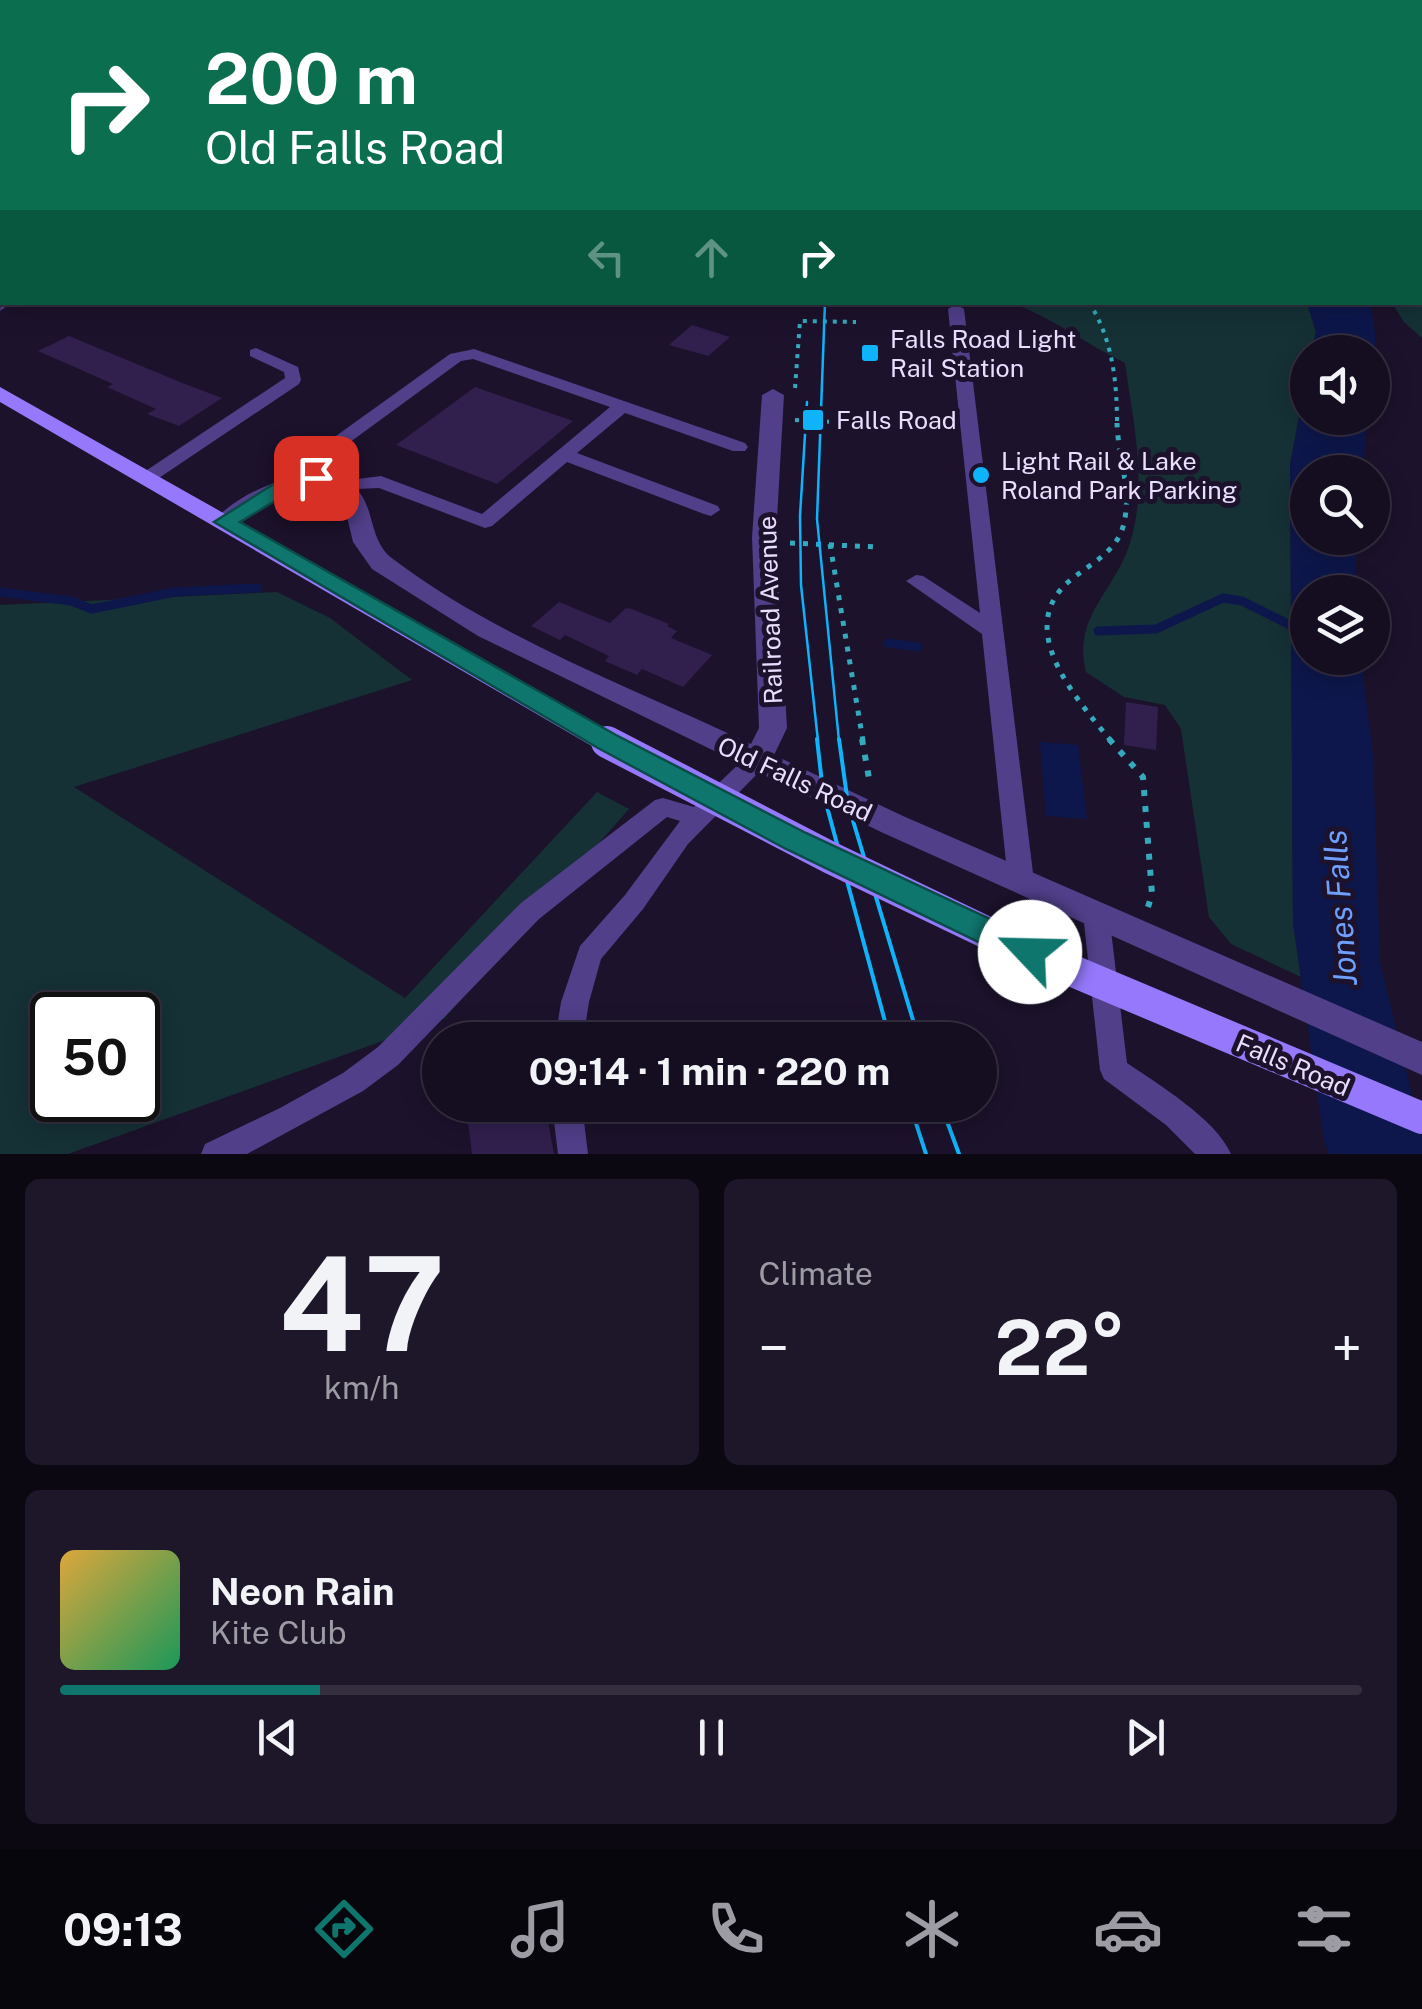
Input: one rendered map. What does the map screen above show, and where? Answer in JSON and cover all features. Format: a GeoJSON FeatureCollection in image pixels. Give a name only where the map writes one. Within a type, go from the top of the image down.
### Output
{"type":"FeatureCollection","features":[{"type":"Feature","properties":{"kind":"main road","name":"Falls Road"},"geometry":{"type":"LineString","coordinates":[[0,392],[607,742],[796,841],[1125,995],[1422,1118]]}},
{"type":"Feature","properties":{"kind":"street","name":"Railroad Avenue"},"geometry":{"type":"LineString","coordinates":[[756,761],[773,728],[764,536],[773,395]]}},
{"type":"Feature","properties":{"kind":"street"},"geometry":{"type":"LineString","coordinates":[[224,522],[288,485],[316,478],[342,486]]}},
{"type":"Feature","properties":{"kind":"street","name":"Old Falls Road"},"geometry":{"type":"LineString","coordinates":[[342,486],[354,498],[364,542],[381,562],[430,597],[487,630],[756,761],[1421,1058]]}},
{"type":"Feature","properties":{"kind":"lane"},"geometry":{"type":"LineString","coordinates":[[956,309],[1021,881]]}},
{"type":"Feature","properties":{"kind":"lane"},"geometry":{"type":"LineString","coordinates":[[148,478],[294,380],[292,370],[256,353]]}},
{"type":"Feature","properties":{"kind":"lane"},"geometry":{"type":"LineString","coordinates":[[316,478],[335,446],[456,356],[474,354],[739,446]]}},
{"type":"Feature","properties":{"kind":"lane"},"geometry":{"type":"LineString","coordinates":[[342,486],[381,482],[485,522],[622,406]]}},
{"type":"Feature","properties":{"kind":"lane"},"geometry":{"type":"LineString","coordinates":[[564,454],[712,510]]}},
{"type":"Feature","properties":{"kind":"lane"},"geometry":{"type":"LineString","coordinates":[[916,581],[995,632]]}},
{"type":"Feature","properties":{"kind":"lane"},"geometry":{"type":"LineString","coordinates":[[572,1022],[589,954],[697,818],[756,761]]}},
{"type":"Feature","properties":{"kind":"lane"},"geometry":{"type":"LineString","coordinates":[[216,1154],[353,1082],[388,1056],[530,911],[663,807],[697,818]]}},
{"type":"Feature","properties":{"kind":"lane"},"geometry":{"type":"LineString","coordinates":[[1096,914],[1114,1070],[1176,1115],[1216,1154]]}},
{"type":"Feature","properties":{"kind":"lane"},"geometry":{"type":"LineString","coordinates":[[569,1122],[573,1154]]}},
{"type":"Feature","properties":{"kind":"path"},"geometry":{"type":"LineString","coordinates":[[1091,305],[1100,317],[1116,371],[1118,446],[1128,491],[1120,537],[1103,556],[1067,583],[1050,602],[1043,618],[1048,644],[1075,692],[1107,742],[1143,777],[1152,894]]}},
{"type":"Feature","properties":{"kind":"path"},"geometry":{"type":"LineString","coordinates":[[792,420],[855,423]]}},
{"type":"Feature","properties":{"kind":"path"},"geometry":{"type":"LineString","coordinates":[[872,792],[830,544],[877,547]]}},
{"type":"Feature","properties":{"kind":"green space"},"geometry":{"type":"Polygon","coordinates":[[[1016,305],[1308,305],[1316,332],[1290,335],[1290,435],[1296,435],[1290,455],[1293,923],[1301,977],[1231,944],[1209,917],[1181,729],[1165,705],[1124,697],[1086,672],[1083,653],[1089,621],[1129,546],[1138,501],[1138,454],[1125,363],[1016,305]]]}},
{"type":"Feature","properties":{"kind":"green space"},"geometry":{"type":"Polygon","coordinates":[[[1393,305],[1422,305],[1422,338],[1404,322],[1393,305]]]}},
{"type":"Feature","properties":{"kind":"green space"},"geometry":{"type":"Polygon","coordinates":[[[277,592],[330,618],[412,680],[74,787],[405,998],[597,792],[629,809],[444,1019],[422,1022],[422,1027],[160,1121],[160,992],[30,992],[30,1122],[157,1122],[68,1154],[0,1154],[0,605],[277,592]]]}},
{"type":"Feature","properties":{"kind":"water"},"geometry":{"type":"Polygon","coordinates":[[[1308,305],[1370,305],[1375,335],[1315,335],[1308,305]]]}},
{"type":"Feature","properties":{"kind":"water","name":"Jones Falls"},"geometry":{"type":"Polygon","coordinates":[[[1296,435],[1366,435],[1364,455],[1292,455],[1296,435]]]}},
{"type":"Feature","properties":{"kind":"water","name":"Jones Falls"},"geometry":{"type":"Polygon","coordinates":[[[1291,555],[1356,555],[1355,575],[1291,575],[1291,555]]]}},
{"type":"Feature","properties":{"kind":"water","name":"Jones Falls"},"geometry":{"type":"Polygon","coordinates":[[[1291,675],[1363,675],[1373,756],[1380,962],[1422,1137],[1422,1154],[1329,1154],[1293,923],[1291,675]]]}},
{"type":"Feature","properties":{"kind":"water"},"geometry":{"type":"Polygon","coordinates":[[[1040,742],[1078,745],[1087,819],[1046,816],[1040,742]]]}},
{"type":"Feature","properties":{"kind":"building"},"geometry":{"type":"Polygon","coordinates":[[[692,325],[730,337],[708,356],[669,345],[692,325]]]}},
{"type":"Feature","properties":{"kind":"building"},"geometry":{"type":"Polygon","coordinates":[[[69,336],[222,398],[179,426],[147,414],[156,409],[107,387],[113,384],[38,351],[69,336]]]}},
{"type":"Feature","properties":{"kind":"building"},"geometry":{"type":"Polygon","coordinates":[[[475,387],[573,421],[497,484],[396,445],[475,387]]]}},
{"type":"Feature","properties":{"kind":"building"},"geometry":{"type":"Polygon","coordinates":[[[559,602],[610,623],[626,608],[632,609],[669,624],[677,631],[671,638],[712,655],[683,687],[642,669],[637,675],[605,661],[609,656],[565,635],[560,640],[531,626],[559,602]]]}},
{"type":"Feature","properties":{"kind":"building"},"geometry":{"type":"Polygon","coordinates":[[[1126,702],[1158,707],[1156,750],[1124,745],[1126,702]]]}},
{"type":"Feature","properties":{"kind":"building"},"geometry":{"type":"Polygon","coordinates":[[[468,1122],[548,1122],[554,1154],[472,1154],[468,1122]]]}},
{"type":"Feature","properties":{"kind":"waterway"},"geometry":{"type":"LineString","coordinates":[[0,592],[71,601],[92,609],[175,592],[258,588]]}},
{"type":"Feature","properties":{"kind":"waterway"},"geometry":{"type":"LineString","coordinates":[[1098,631],[1156,629],[1223,598],[1242,601],[1290,625]]}},
{"type":"Feature","properties":{"kind":"waterway"},"geometry":{"type":"LineString","coordinates":[[888,643],[918,647]]}},
{"type":"Feature","properties":{"kind":"tram line"},"geometry":{"type":"LineString","coordinates":[[825,305],[817,519],[839,741]]}},
{"type":"Feature","properties":{"kind":"tram line"},"geometry":{"type":"LineString","coordinates":[[807,402],[800,516],[801,585],[818,741]]}},
{"type":"Feature","properties":{"kind":"tram line"},"geometry":{"type":"LineString","coordinates":[[817,739],[823,792],[885,1022]]}},
{"type":"Feature","properties":{"kind":"tram line"},"geometry":{"type":"LineString","coordinates":[[839,739],[848,804],[914,1022]]}},
{"type":"Feature","properties":{"kind":"tram line"},"geometry":{"type":"LineString","coordinates":[[916,1122],[926,1154]]}},
{"type":"Feature","properties":{"kind":"tram line"},"geometry":{"type":"LineString","coordinates":[[947,1122],[959,1154]]}},
{"type":"Feature","properties":{"kind":"place","name":"Falls Road Light Rail Station"},"geometry":{"type":"Point","coordinates":[870,353]}},
{"type":"Feature","properties":{"kind":"place","name":"Falls Road"},"geometry":{"type":"Point","coordinates":[813,420]}},
{"type":"Feature","properties":{"kind":"place","name":"Light Rail & Lake Roland Park Parking"},"geometry":{"type":"Point","coordinates":[981,475]}},
{"type":"Feature","properties":{"kind":"route"},"geometry":{"type":"LineString","coordinates":[[316,478],[296,481],[224,522],[607,742],[796,841],[1030,952]]}}]}
